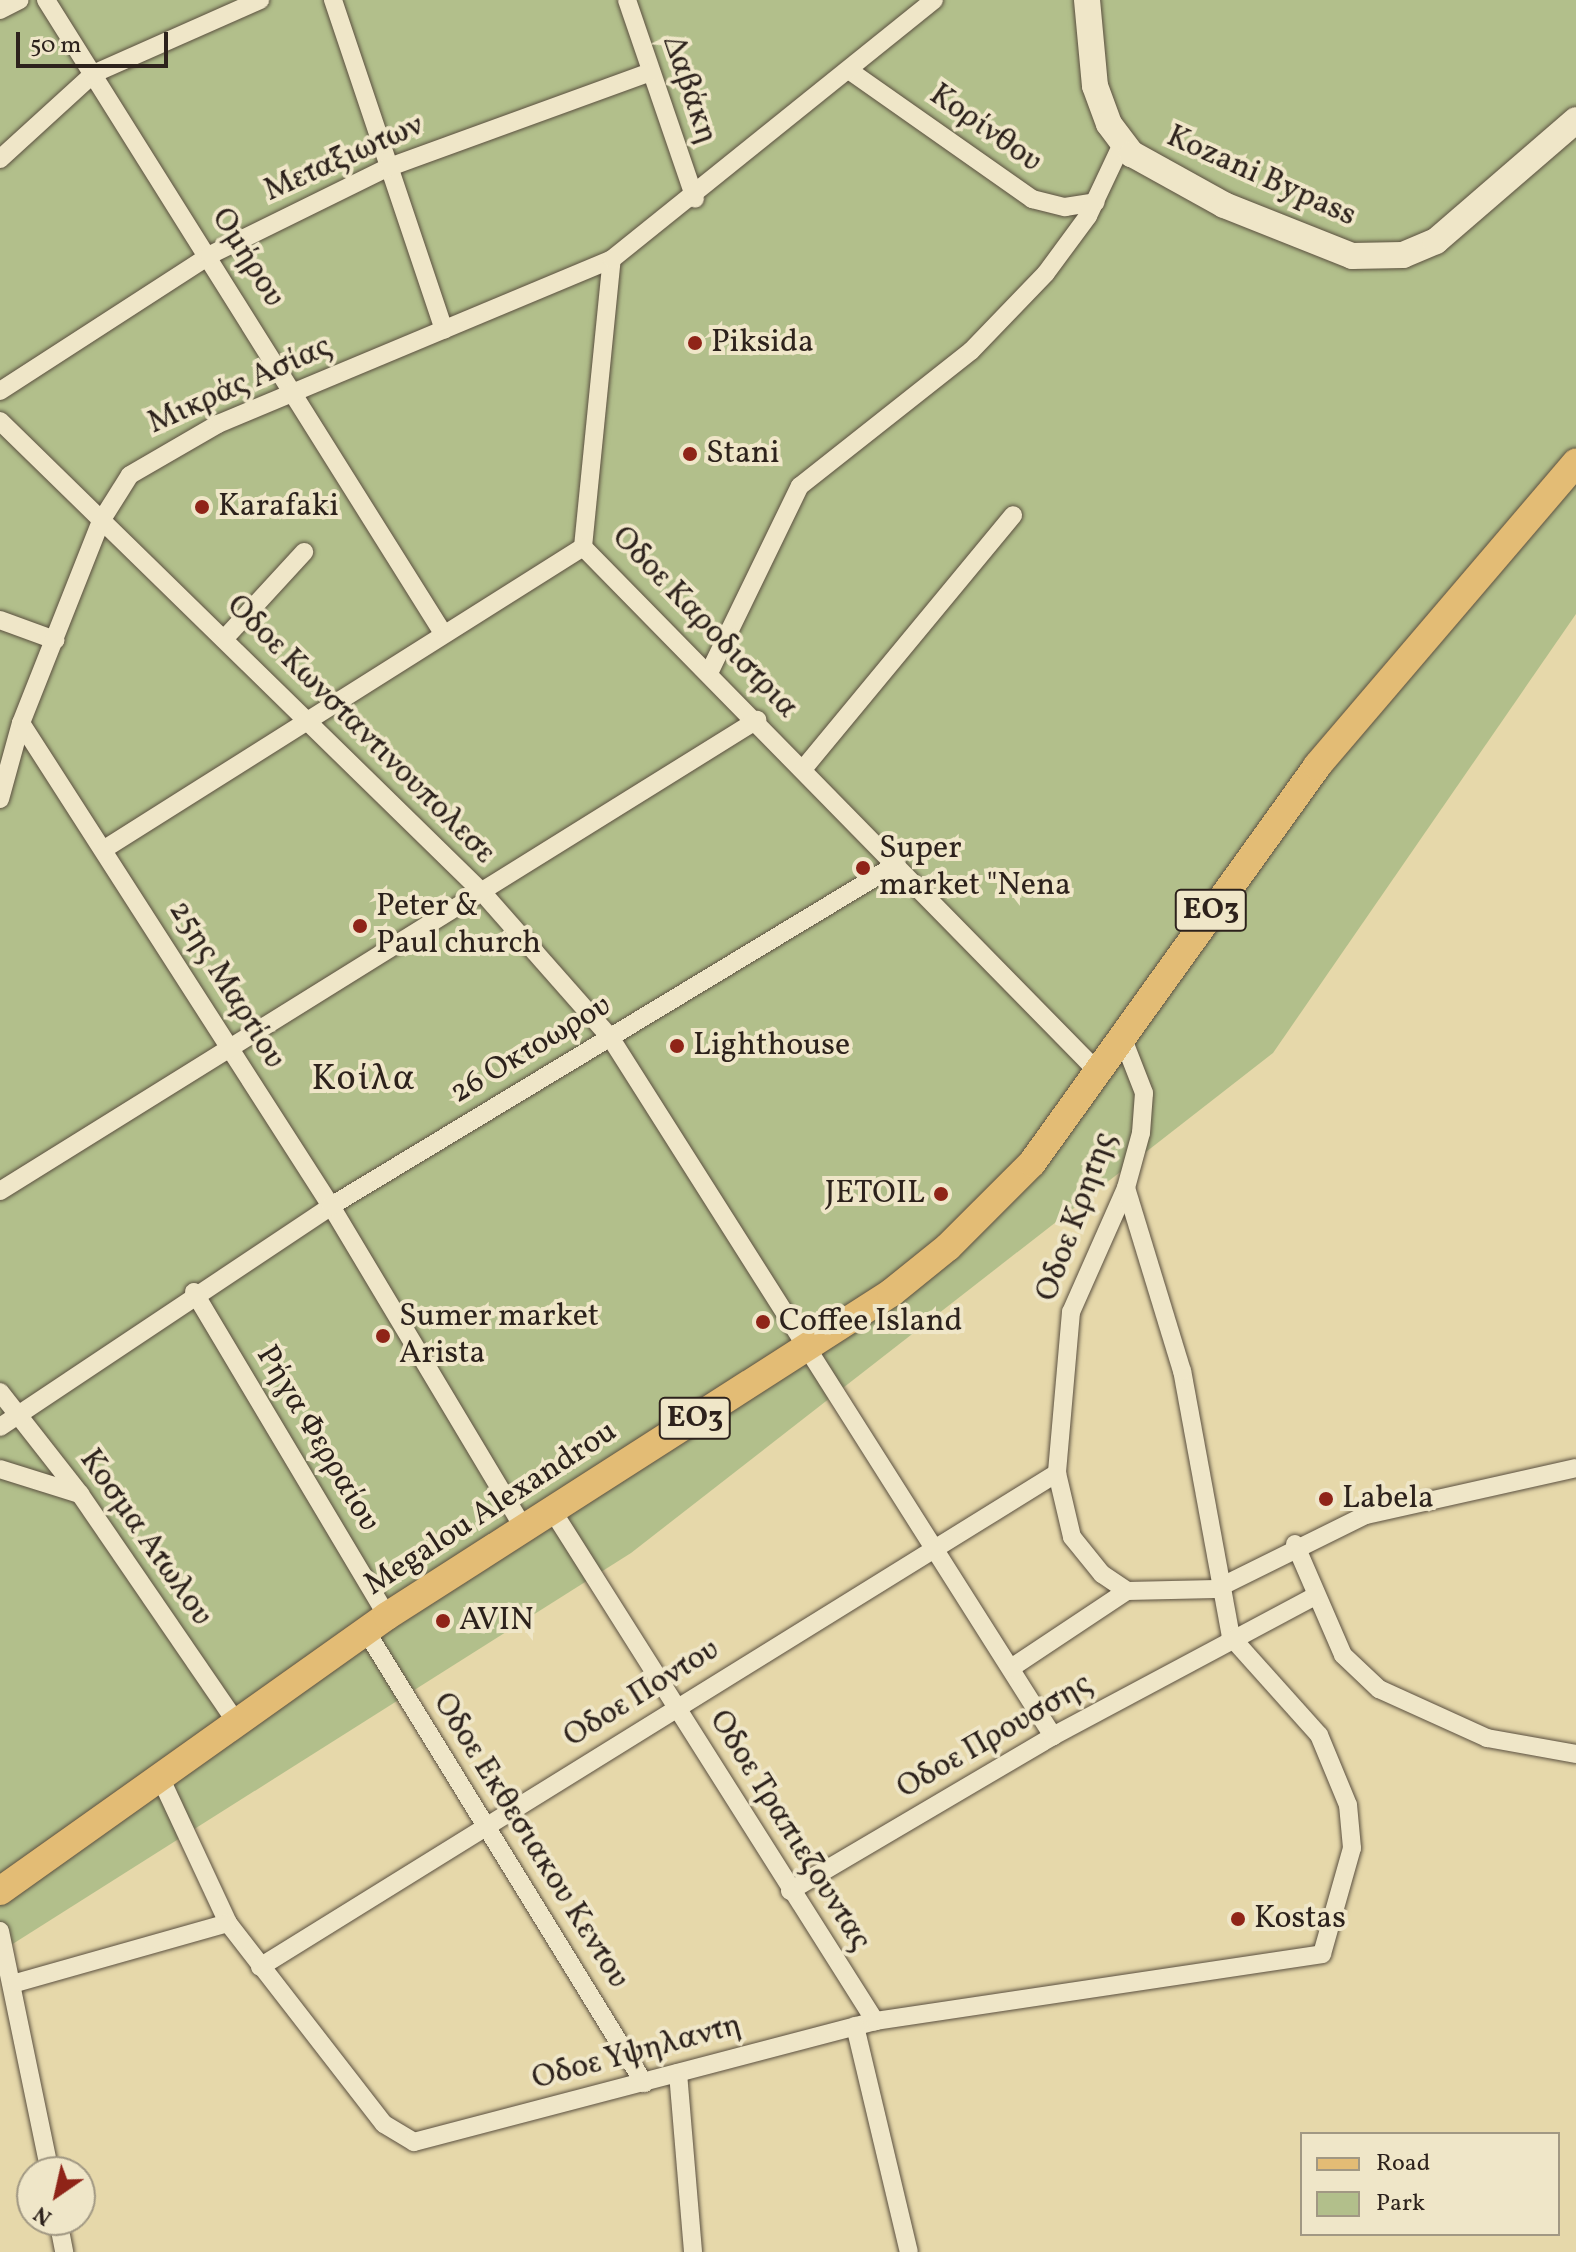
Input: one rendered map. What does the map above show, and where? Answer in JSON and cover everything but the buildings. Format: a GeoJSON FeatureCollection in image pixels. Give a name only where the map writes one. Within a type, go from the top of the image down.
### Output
{"type":"FeatureCollection","features":[{"type":"Feature","properties":{"kind":"main road","name":"Kozani Bypass"},"geometry":{"type":"LineString","coordinates":[[1083,4],[1095,86],[1122,144],[1158,173],[1319,246],[1373,257],[1436,241],[1576,120]]}},
{"type":"Feature","properties":{"kind":"main road","name":"Megalou Alexandrou"},"geometry":{"type":"LineString","coordinates":[[0,1891],[377,1624],[803,1349],[948,1247],[1032,1163],[1100,1074],[1256,845],[1418,644],[1575,465]]}},
{"type":"Feature","properties":{"kind":"street"},"geometry":{"type":"LineString","coordinates":[[0,10],[20,0]]}},
{"type":"Feature","properties":{"kind":"street","name":"Ομήρου"},"geometry":{"type":"LineString","coordinates":[[46,0],[210,255],[443,633]]}},
{"type":"Feature","properties":{"kind":"street"},"geometry":{"type":"LineString","coordinates":[[0,159],[93,74],[260,0]]}},
{"type":"Feature","properties":{"kind":"street"},"geometry":{"type":"LineString","coordinates":[[333,0],[444,330]]}},
{"type":"Feature","properties":{"kind":"street","name":"Δαβάκη"},"geometry":{"type":"LineString","coordinates":[[627,0],[695,199]]}},
{"type":"Feature","properties":{"kind":"street"},"geometry":{"type":"LineString","coordinates":[[612,259],[695,199],[934,0]]}},
{"type":"Feature","properties":{"kind":"street","name":"Κορίνθου"},"geometry":{"type":"LineString","coordinates":[[850,71],[1032,199],[1065,207],[1096,202]]}},
{"type":"Feature","properties":{"kind":"street","name":"Μεταξιωτων"},"geometry":{"type":"LineString","coordinates":[[0,391],[210,255],[387,168],[651,72]]}},
{"type":"Feature","properties":{"kind":"street"},"geometry":{"type":"LineString","coordinates":[[709,673],[800,486],[971,351],[1046,273],[1096,202],[1122,144]]}},
{"type":"Feature","properties":{"kind":"street","name":"Μικράς Ασίας"},"geometry":{"type":"LineString","coordinates":[[0,799],[21,723],[101,521],[130,475],[153,457],[295,392],[612,259]]}},
{"type":"Feature","properties":{"kind":"street","name":"Oδοε Καροδιστρια"},"geometry":{"type":"LineString","coordinates":[[612,259],[583,547],[757,720],[1100,1074]]}},
{"type":"Feature","properties":{"kind":"street","name":"Oδοε Κωνσταντινουπολεσε"},"geometry":{"type":"LineString","coordinates":[[0,421],[482,892],[610,1037],[689,1152],[803,1349],[935,1548],[1053,1736]]}},
{"type":"Feature","properties":{"kind":"street"},"geometry":{"type":"LineString","coordinates":[[804,768],[1013,515]]}},
{"type":"Feature","properties":{"kind":"street"},"geometry":{"type":"LineString","coordinates":[[106,848],[305,718],[583,547]]}},
{"type":"Feature","properties":{"kind":"street"},"geometry":{"type":"LineString","coordinates":[[225,638],[304,552]]}},
{"type":"Feature","properties":{"kind":"street"},"geometry":{"type":"LineString","coordinates":[[0,620],[55,640]]}},
{"type":"Feature","properties":{"kind":"street"},"geometry":{"type":"LineString","coordinates":[[0,1191],[757,720]]}},
{"type":"Feature","properties":{"kind":"street","name":"25ης Μαρτίου"},"geometry":{"type":"LineString","coordinates":[[21,723],[106,848],[331,1206],[524,1528]]}},
{"type":"Feature","properties":{"kind":"street","name":"26 Οκτοωρου"},"geometry":{"type":"LineString","coordinates":[[0,1427],[194,1292],[331,1206],[897,864]]}},
{"type":"Feature","properties":{"kind":"street","name":"Oδοε Κρητης"},"geometry":{"type":"LineString","coordinates":[[1123,1039],[1144,1093],[1126,1188],[1071,1312],[1057,1473],[1072,1537],[1127,1591]]}},
{"type":"Feature","properties":{"kind":"street"},"geometry":{"type":"LineString","coordinates":[[1126,1188],[1182,1371],[1216,1589],[1231,1637]]}},
{"type":"Feature","properties":{"kind":"street","name":"Ρήγα Φερραίου"},"geometry":{"type":"LineString","coordinates":[[194,1292],[377,1624]]}},
{"type":"Feature","properties":{"kind":"street","name":"Κοσμα Ατωλου"},"geometry":{"type":"LineString","coordinates":[[0,1392],[80,1494],[237,1723]]}},
{"type":"Feature","properties":{"kind":"street"},"geometry":{"type":"LineString","coordinates":[[1011,1668],[1127,1591],[1216,1589],[1295,1544],[1366,1515],[1576,1468]]}},
{"type":"Feature","properties":{"kind":"street"},"geometry":{"type":"LineString","coordinates":[[0,1469],[80,1494]]}},
{"type":"Feature","properties":{"kind":"street","name":"Oδοε Ποντου"},"geometry":{"type":"LineString","coordinates":[[260,1967],[1057,1473]]}},
{"type":"Feature","properties":{"kind":"street","name":"Oδοε Τραπιεζουντας"},"geometry":{"type":"LineString","coordinates":[[552,1510],[875,2021]]}},
{"type":"Feature","properties":{"kind":"street"},"geometry":{"type":"LineString","coordinates":[[1295,1544],[1343,1655],[1414,1710],[1487,1738],[1576,1754]]}},
{"type":"Feature","properties":{"kind":"street","name":"Oδοε Προυσσης"},"geometry":{"type":"LineString","coordinates":[[790,1891],[1053,1736],[1231,1637],[1315,1596]]}},
{"type":"Feature","properties":{"kind":"street","name":"Oδοε Εκθεσιακου Κεντου"},"geometry":{"type":"LineString","coordinates":[[377,1624],[487,1827],[644,2083]]}},
{"type":"Feature","properties":{"kind":"street","name":"Oδοε Υψηλαντη"},"geometry":{"type":"LineString","coordinates":[[160,1777],[228,1923],[384,2124],[414,2142],[875,2021],[1322,1954],[1352,1848],[1348,1805],[1319,1735],[1231,1637]]}},
{"type":"Feature","properties":{"kind":"street"},"geometry":{"type":"LineString","coordinates":[[16,1983],[228,1923]]}},
{"type":"Feature","properties":{"kind":"street"},"geometry":{"type":"LineString","coordinates":[[0,1931],[16,1983],[47,2156]]}},
{"type":"Feature","properties":{"kind":"street"},"geometry":{"type":"LineString","coordinates":[[855,2026],[909,2252]]}},
{"type":"Feature","properties":{"kind":"street"},"geometry":{"type":"LineString","coordinates":[[678,2073],[693,2252]]}},
{"type":"Feature","properties":{"kind":"green space"},"geometry":{"type":"Polygon","coordinates":[[[0,0],[1576,0],[1576,614],[1273,1053],[631,1553],[0,1952],[0,0]]]}},
{"type":"Feature","properties":{"kind":"place","name":"Piksida"},"geometry":{"type":"Point","coordinates":[695,343]}},
{"type":"Feature","properties":{"kind":"place","name":"Stani"},"geometry":{"type":"Point","coordinates":[690,454]}},
{"type":"Feature","properties":{"kind":"place","name":"Karafaki"},"geometry":{"type":"Point","coordinates":[202,507]}},
{"type":"Feature","properties":{"kind":"place","name":"Super market \"Nena"},"geometry":{"type":"Point","coordinates":[863,868]}},
{"type":"Feature","properties":{"kind":"place","name":"Peter & Paul church"},"geometry":{"type":"Point","coordinates":[360,926]}},
{"type":"Feature","properties":{"kind":"place","name":"Lighthouse"},"geometry":{"type":"Point","coordinates":[677,1046]}},
{"type":"Feature","properties":{"kind":"place","name":"JETOIL"},"geometry":{"type":"Point","coordinates":[941,1194]}},
{"type":"Feature","properties":{"kind":"place","name":"Coffee Island"},"geometry":{"type":"Point","coordinates":[763,1322]}},
{"type":"Feature","properties":{"kind":"place","name":"Sumer market Arista"},"geometry":{"type":"Point","coordinates":[383,1336]}},
{"type":"Feature","properties":{"kind":"place","name":"Labela"},"geometry":{"type":"Point","coordinates":[1326,1499]}},
{"type":"Feature","properties":{"kind":"place","name":"AVIN"},"geometry":{"type":"Point","coordinates":[443,1621]}},
{"type":"Feature","properties":{"kind":"place","name":"Kostas"},"geometry":{"type":"Point","coordinates":[1238,1919]}},
{"type":"Feature","properties":{"kind":"district","name":"Κοίλα"},"geometry":{"type":"Point","coordinates":[364,1081]}}]}
